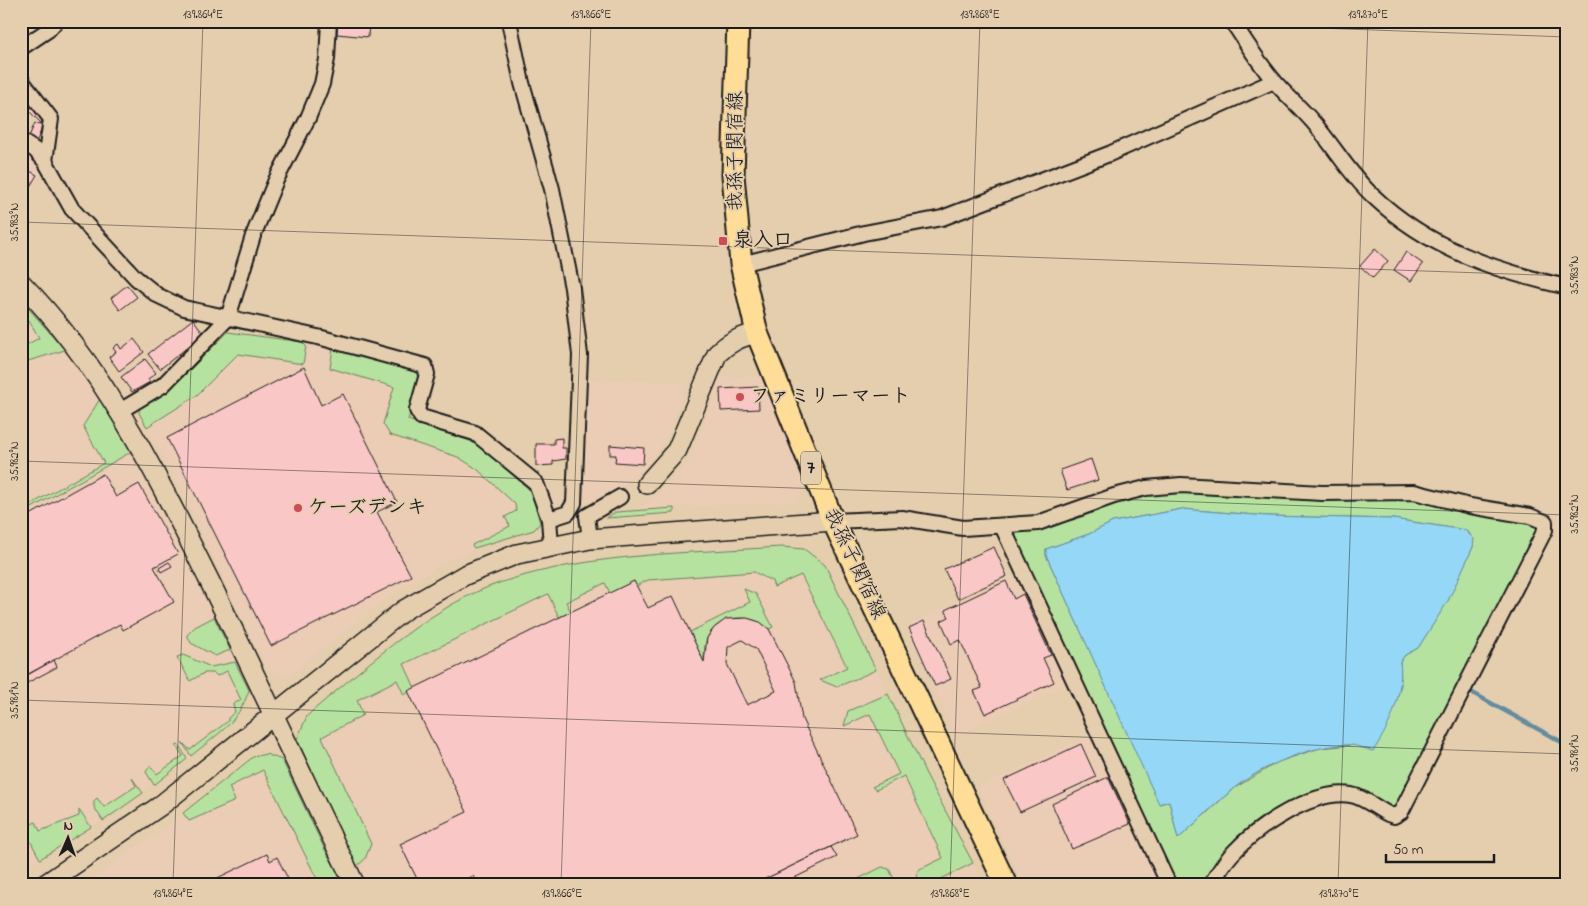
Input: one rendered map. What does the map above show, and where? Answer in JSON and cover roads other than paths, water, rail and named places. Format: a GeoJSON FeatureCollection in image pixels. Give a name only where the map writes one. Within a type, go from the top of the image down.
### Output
{"type":"FeatureCollection","features":[{"type":"Feature","properties":{"kind":"main road","name":"我孫子関宿線"},"geometry":{"type":"LineString","coordinates":[[738,21],[733,175],[741,264],[757,333],[833,521],[1006,885]]}},
{"type":"Feature","properties":{"kind":"street"},"geometry":{"type":"LineString","coordinates":[[21,48],[48,30],[56,21]]}},
{"type":"Feature","properties":{"kind":"street"},"geometry":{"type":"LineString","coordinates":[[120,411],[163,385],[228,318],[253,236],[276,180],[308,118],[322,84],[327,59],[329,21]]}},
{"type":"Feature","properties":{"kind":"street"},"geometry":{"type":"LineString","coordinates":[[510,21],[522,83],[552,189],[572,288],[580,355],[574,504],[568,513],[549,519]]}},
{"type":"Feature","properties":{"kind":"street"},"geometry":{"type":"LineString","coordinates":[[1232,21],[1274,81],[1313,122],[1372,195],[1402,221],[1447,250],[1505,273],[1567,287]]}},
{"type":"Feature","properties":{"kind":"street"},"geometry":{"type":"LineString","coordinates":[[21,80],[51,119],[45,161]]}},
{"type":"Feature","properties":{"kind":"street"},"geometry":{"type":"LineString","coordinates":[[741,264],[864,233],[942,218],[1109,154],[1274,81]]}},
{"type":"Feature","properties":{"kind":"street"},"geometry":{"type":"LineString","coordinates":[[21,141],[35,150],[45,161],[72,209],[136,278],[158,295],[184,308],[322,338],[425,366],[427,374],[417,410],[421,417],[475,433],[536,483],[549,519],[551,545]]}},
{"type":"Feature","properties":{"kind":"street"},"geometry":{"type":"LineString","coordinates":[[21,283],[86,358],[120,411],[165,491],[355,885]]}},
{"type":"Feature","properties":{"kind":"street"},"geometry":{"type":"LineString","coordinates":[[647,484],[677,450],[717,354],[728,343],[739,337],[757,333]]}},
{"type":"Feature","properties":{"kind":"street"},"geometry":{"type":"LineString","coordinates":[[44,885],[160,806],[381,627],[423,597],[485,566],[551,545],[590,539],[833,521],[902,518],[963,528],[1002,526],[1038,522],[1114,496],[1146,488],[1181,486],[1322,493],[1414,492],[1470,506],[1530,516],[1545,522],[1545,530],[1401,812],[1394,816],[1352,795],[1340,794],[1300,805],[1264,826],[1232,853],[1210,885]]}},
{"type":"Feature","properties":{"kind":"street"},"geometry":{"type":"LineString","coordinates":[[590,539],[587,516],[620,497]]}},
{"type":"Feature","properties":{"kind":"street"},"geometry":{"type":"LineString","coordinates":[[1002,526],[1169,885]]}},
{"type":"Feature","properties":{"kind":"water"},"geometry":{"type":"Polygon","coordinates":[[[1182,509],[1268,516],[1393,519],[1465,530],[1474,539],[1473,547],[1448,601],[1418,648],[1405,655],[1400,662],[1400,685],[1395,708],[1373,751],[1351,745],[1337,745],[1305,752],[1272,765],[1243,781],[1178,839],[1169,801],[1159,804],[1046,555],[1046,549],[1089,534],[1113,522],[1182,509]]]}},
{"type":"Feature","properties":{"kind":"waterway"},"geometry":{"type":"LineString","coordinates":[[1469,691],[1567,745]]}},
{"type":"Feature","properties":{"kind":"place","name":"泉入口"},"geometry":{"type":"Point","coordinates":[723,241]}},
{"type":"Feature","properties":{"kind":"place","name":"ファミリーマート"},"geometry":{"type":"Point","coordinates":[740,397]}},
{"type":"Feature","properties":{"kind":"place","name":"ケーズデンキ"},"geometry":{"type":"Point","coordinates":[298,508]}}]}
